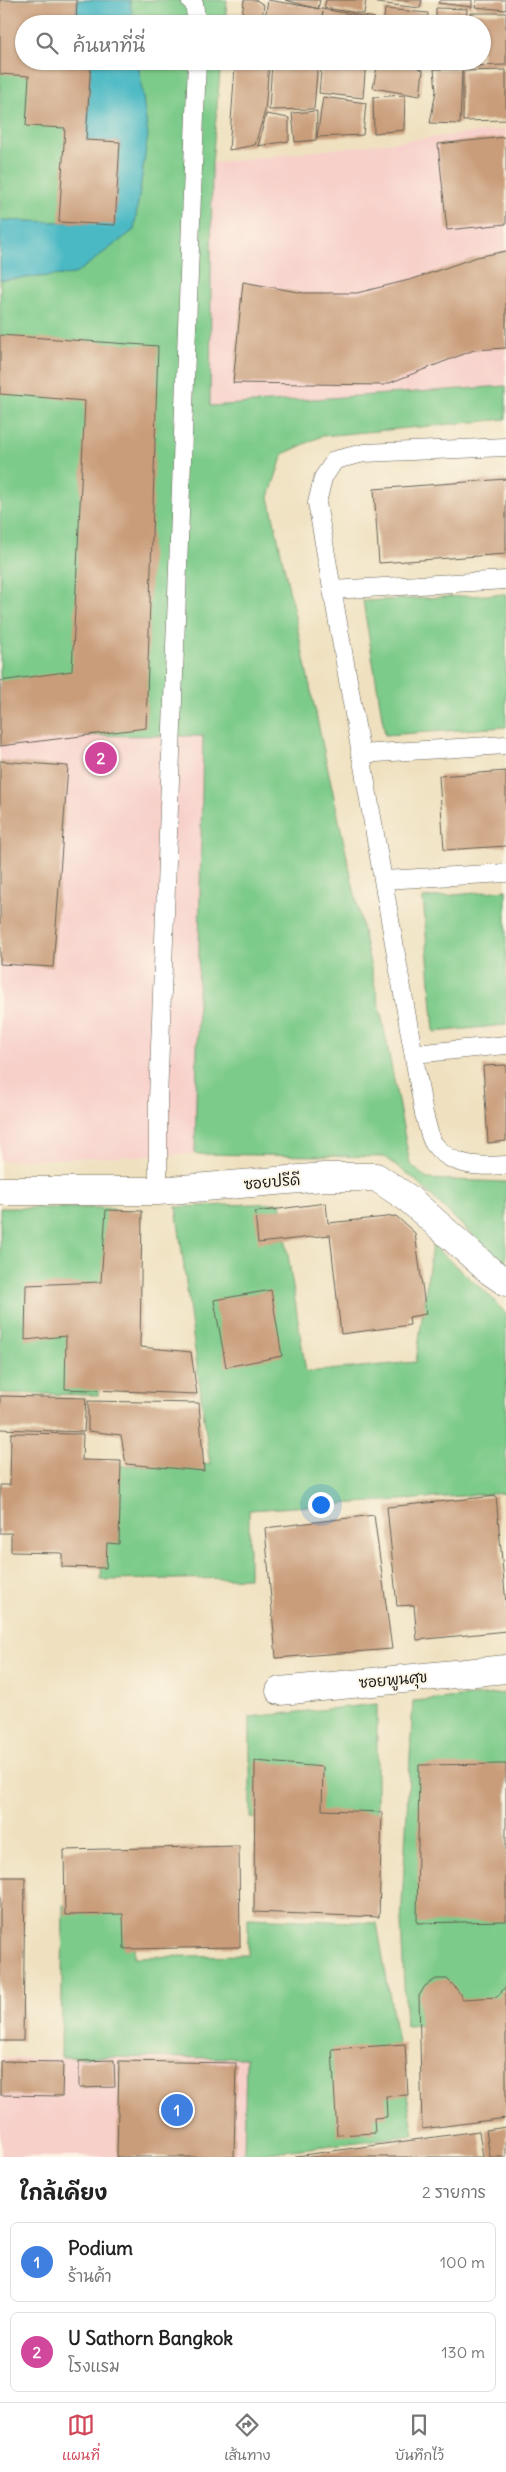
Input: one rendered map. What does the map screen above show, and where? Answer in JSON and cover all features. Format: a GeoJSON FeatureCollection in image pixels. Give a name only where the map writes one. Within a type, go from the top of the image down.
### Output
{"type":"FeatureCollection","features":[{"type":"Feature","properties":{"kind":"street","name":"ซอยปรีดี"},"geometry":{"type":"LineString","coordinates":[[0,1191],[158,1191],[324,1177],[376,1177],[409,1199],[490,1271],[506,1282]]}},
{"type":"Feature","properties":{"kind":"street","name":"ซอยพูนศุข"},"geometry":{"type":"LineString","coordinates":[[280,1691],[506,1669]]}},
{"type":"Feature","properties":{"kind":"lane"},"geometry":{"type":"LineString","coordinates":[[190,0],[194,3],[196,15]]}},
{"type":"Feature","properties":{"kind":"lane"},"geometry":{"type":"LineString","coordinates":[[158,1191],[159,1070],[197,70]]}},
{"type":"Feature","properties":{"kind":"lane"},"geometry":{"type":"LineString","coordinates":[[506,447],[364,453],[335,460],[323,478],[317,503],[424,1114],[434,1144],[455,1161],[479,1167],[506,1165]]}},
{"type":"Feature","properties":{"kind":"lane"},"geometry":{"type":"LineString","coordinates":[[332,590],[506,580]]}},
{"type":"Feature","properties":{"kind":"lane"},"geometry":{"type":"LineString","coordinates":[[360,754],[506,745]]}},
{"type":"Feature","properties":{"kind":"lane"},"geometry":{"type":"LineString","coordinates":[[384,880],[506,873]]}},
{"type":"Feature","properties":{"kind":"lane"},"geometry":{"type":"LineString","coordinates":[[414,1054],[506,1045]]}},
{"type":"Feature","properties":{"kind":"shaded area"},"geometry":{"type":"Polygon","coordinates":[[[506,129],[506,386],[209,406],[195,1154],[0,1161],[0,341],[210,362],[212,163],[506,129]]]}},
{"type":"Feature","properties":{"kind":"shaded area"},"geometry":{"type":"Polygon","coordinates":[[[0,2058],[246,2058],[244,2157],[0,2157],[0,2058]]]}},
{"type":"Feature","properties":{"kind":"green space"},"geometry":{"type":"Polygon","coordinates":[[[0,0],[227,0],[226,15],[15,15],[15,70],[220,70],[212,163],[210,406],[506,386],[506,419],[322,436],[283,454],[269,497],[384,1028],[410,1164],[427,1179],[506,1182],[506,1268],[413,1178],[384,1157],[195,1154],[203,736],[0,735],[0,0]]]}},
{"type":"Feature","properties":{"kind":"green space"},"geometry":{"type":"Polygon","coordinates":[[[506,594],[506,727],[385,735],[363,601],[506,594]]]}},
{"type":"Feature","properties":{"kind":"green space"},"geometry":{"type":"Polygon","coordinates":[[[506,890],[506,1025],[434,1032],[423,898],[506,890]]]}},
{"type":"Feature","properties":{"kind":"green space"},"geometry":{"type":"Polygon","coordinates":[[[280,1203],[306,1372],[416,1362],[432,1245],[490,1296],[506,1314],[506,1493],[249,1510],[249,1578],[101,1580],[105,1466],[210,1464],[176,1207],[280,1203]]]}},
{"type":"Feature","properties":{"kind":"green space"},"geometry":{"type":"Polygon","coordinates":[[[0,1208],[114,1208],[98,1395],[0,1393],[0,1208]]]}},
{"type":"Feature","properties":{"kind":"green space"},"geometry":{"type":"Polygon","coordinates":[[[506,1693],[506,2021],[406,2026],[401,1923],[413,1701],[506,1693]]]}},
{"type":"Feature","properties":{"kind":"green space"},"geometry":{"type":"Polygon","coordinates":[[[377,1704],[377,1830],[250,1818],[250,1717],[377,1704]]]}},
{"type":"Feature","properties":{"kind":"green space"},"geometry":{"type":"Polygon","coordinates":[[[63,1905],[135,1913],[134,1957],[248,1955],[248,1918],[377,1923],[414,2135],[244,2156],[246,2058],[61,2057],[63,1905]]]}},
{"type":"Feature","properties":{"kind":"water"},"geometry":{"type":"Polygon","coordinates":[[[77,0],[130,0],[132,15],[76,15],[77,0]]]}},
{"type":"Feature","properties":{"kind":"water"},"geometry":{"type":"Polygon","coordinates":[[[90,70],[139,70],[148,135],[134,230],[75,274],[0,280],[0,220],[115,224],[120,142],[86,140],[90,70]]]}},
{"type":"Feature","properties":{"kind":"building"},"geometry":{"type":"Polygon","coordinates":[[[0,0],[77,0],[76,15],[15,15],[15,70],[90,70],[86,140],[120,142],[115,225],[59,222],[65,128],[26,126],[29,76],[0,74],[0,0]]]}},
{"type":"Feature","properties":{"kind":"building"},"geometry":{"type":"Polygon","coordinates":[[[244,0],[256,0],[264,5],[262,15],[242,15],[244,0]]]}},
{"type":"Feature","properties":{"kind":"building"},"geometry":{"type":"Polygon","coordinates":[[[268,0],[357,15],[322,15],[323,12],[322,15],[266,15],[268,0]]]}},
{"type":"Feature","properties":{"kind":"building"},"geometry":{"type":"Polygon","coordinates":[[[285,0],[320,0],[318,9],[285,0]]]}},
{"type":"Feature","properties":{"kind":"building"},"geometry":{"type":"Polygon","coordinates":[[[326,0],[366,0],[364,14],[324,8],[326,0]]]}},
{"type":"Feature","properties":{"kind":"building"},"geometry":{"type":"Polygon","coordinates":[[[377,0],[422,0],[420,8],[377,3],[377,0]]]}},
{"type":"Feature","properties":{"kind":"building"},"geometry":{"type":"Polygon","coordinates":[[[440,0],[472,0],[472,7],[438,3],[440,0]]]}},
{"type":"Feature","properties":{"kind":"building"},"geometry":{"type":"Polygon","coordinates":[[[476,0],[506,0],[506,10],[475,7],[476,0]]]}},
{"type":"Feature","properties":{"kind":"building"},"geometry":{"type":"Polygon","coordinates":[[[436,8],[467,9],[467,15],[436,15],[436,8]]]}},
{"type":"Feature","properties":{"kind":"building"},"geometry":{"type":"Polygon","coordinates":[[[385,9],[428,13],[428,15],[384,15],[385,9]]]}},
{"type":"Feature","properties":{"kind":"building"},"geometry":{"type":"Polygon","coordinates":[[[470,13],[506,13],[506,65],[491,65],[491,15],[470,15],[470,13]]]}},
{"type":"Feature","properties":{"kind":"building"},"geometry":{"type":"Polygon","coordinates":[[[235,70],[268,70],[265,111],[255,145],[229,150],[235,70]]]}},
{"type":"Feature","properties":{"kind":"building"},"geometry":{"type":"Polygon","coordinates":[[[271,70],[317,70],[314,109],[269,110],[271,70]]]}},
{"type":"Feature","properties":{"kind":"building"},"geometry":{"type":"Polygon","coordinates":[[[321,70],[365,70],[363,98],[319,93],[321,70]]]}},
{"type":"Feature","properties":{"kind":"building"},"geometry":{"type":"Polygon","coordinates":[[[376,70],[423,70],[420,96],[373,88],[376,70]]]}},
{"type":"Feature","properties":{"kind":"building"},"geometry":{"type":"Polygon","coordinates":[[[434,70],[462,70],[460,124],[430,123],[436,91],[434,70]]]}},
{"type":"Feature","properties":{"kind":"building"},"geometry":{"type":"Polygon","coordinates":[[[506,70],[506,120],[463,121],[463,71],[506,70]]]}},
{"type":"Feature","properties":{"kind":"building"},"geometry":{"type":"Polygon","coordinates":[[[405,95],[404,130],[374,133],[373,97],[405,95]]]}},
{"type":"Feature","properties":{"kind":"building"},"geometry":{"type":"Polygon","coordinates":[[[323,97],[366,103],[363,135],[317,137],[323,97]]]}},
{"type":"Feature","properties":{"kind":"building"},"geometry":{"type":"Polygon","coordinates":[[[317,111],[316,140],[295,142],[292,113],[317,111]]]}},
{"type":"Feature","properties":{"kind":"building"},"geometry":{"type":"Polygon","coordinates":[[[266,114],[289,118],[289,141],[258,146],[266,114]]]}},
{"type":"Feature","properties":{"kind":"building"},"geometry":{"type":"Polygon","coordinates":[[[506,137],[506,224],[447,230],[438,144],[506,137]]]}},
{"type":"Feature","properties":{"kind":"building"},"geometry":{"type":"Polygon","coordinates":[[[506,251],[506,348],[474,350],[384,385],[233,383],[243,282],[303,293],[357,293],[413,279],[477,257],[506,251]]]}},
{"type":"Feature","properties":{"kind":"building"},"geometry":{"type":"Polygon","coordinates":[[[0,335],[158,346],[146,728],[0,746],[0,681],[72,671],[85,401],[0,394],[0,335]]]}},
{"type":"Feature","properties":{"kind":"building"},"geometry":{"type":"Polygon","coordinates":[[[506,479],[506,554],[379,563],[374,489],[506,479]]]}},
{"type":"Feature","properties":{"kind":"building"},"geometry":{"type":"Polygon","coordinates":[[[0,761],[68,766],[53,967],[0,964],[0,761]]]}},
{"type":"Feature","properties":{"kind":"building"},"geometry":{"type":"Polygon","coordinates":[[[506,771],[506,846],[444,850],[439,776],[506,771]]]}},
{"type":"Feature","properties":{"kind":"building"},"geometry":{"type":"Polygon","coordinates":[[[506,1065],[506,1141],[488,1143],[483,1066],[506,1065]]]}},
{"type":"Feature","properties":{"kind":"building"},"geometry":{"type":"Polygon","coordinates":[[[326,1203],[328,1223],[396,1216],[415,1233],[426,1314],[409,1317],[410,1325],[341,1334],[330,1235],[258,1243],[255,1212],[326,1203]]]}},
{"type":"Feature","properties":{"kind":"building"},"geometry":{"type":"Polygon","coordinates":[[[106,1210],[142,1211],[140,1347],[191,1352],[197,1394],[65,1389],[66,1336],[25,1340],[26,1285],[101,1282],[106,1210]]]}},
{"type":"Feature","properties":{"kind":"building"},"geometry":{"type":"Polygon","coordinates":[[[271,1290],[282,1356],[226,1367],[214,1300],[271,1290]]]}},
{"type":"Feature","properties":{"kind":"building"},"geometry":{"type":"Polygon","coordinates":[[[0,1396],[86,1398],[84,1432],[0,1429],[0,1396]]]}},
{"type":"Feature","properties":{"kind":"building"},"geometry":{"type":"Polygon","coordinates":[[[88,1401],[199,1403],[204,1471],[126,1464],[121,1435],[88,1431],[88,1401]]]}},
{"type":"Feature","properties":{"kind":"building"},"geometry":{"type":"Polygon","coordinates":[[[11,1433],[83,1434],[82,1460],[121,1461],[119,1544],[107,1543],[106,1568],[62,1567],[62,1553],[11,1552],[11,1533],[0,1533],[0,1485],[10,1485],[11,1433]]]}},
{"type":"Feature","properties":{"kind":"building"},"geometry":{"type":"Polygon","coordinates":[[[496,1496],[506,1604],[506,1631],[417,1640],[414,1605],[397,1606],[387,1507],[496,1496]]]}},
{"type":"Feature","properties":{"kind":"building"},"geometry":{"type":"Polygon","coordinates":[[[374,1515],[392,1649],[276,1658],[265,1528],[374,1515]]]}},
{"type":"Feature","properties":{"kind":"building"},"geometry":{"type":"Polygon","coordinates":[[[255,1761],[323,1767],[322,1810],[382,1812],[379,1917],[254,1912],[255,1761]]]}},
{"type":"Feature","properties":{"kind":"building"},"geometry":{"type":"Polygon","coordinates":[[[506,1764],[506,1921],[417,1923],[419,1765],[506,1764]]]}},
{"type":"Feature","properties":{"kind":"building"},"geometry":{"type":"Polygon","coordinates":[[[239,1846],[240,1947],[124,1949],[123,1914],[65,1915],[64,1850],[239,1846]]]}},
{"type":"Feature","properties":{"kind":"building"},"geometry":{"type":"Polygon","coordinates":[[[0,1877],[25,1877],[23,2041],[0,2041],[0,1877]]]}},
{"type":"Feature","properties":{"kind":"building"},"geometry":{"type":"Polygon","coordinates":[[[436,1979],[447,1979],[463,1999],[497,1997],[506,1986],[506,2118],[422,2129],[419,1996],[425,1986],[436,1979]]]}},
{"type":"Feature","properties":{"kind":"building"},"geometry":{"type":"Polygon","coordinates":[[[405,2044],[408,2095],[386,2096],[387,2117],[374,2118],[375,2133],[337,2135],[332,2049],[405,2044]]]}},
{"type":"Feature","properties":{"kind":"building"},"geometry":{"type":"Polygon","coordinates":[[[114,2060],[115,2087],[79,2088],[79,2061],[114,2060]]]}},
{"type":"Feature","properties":{"kind":"building"},"geometry":{"type":"Polygon","coordinates":[[[0,2061],[63,2062],[62,2096],[0,2095],[0,2061]]]}},
{"type":"Feature","properties":{"kind":"building"},"geometry":{"type":"Polygon","coordinates":[[[119,2061],[236,2063],[234,2157],[117,2157],[119,2061]]]}},
{"type":"Feature","properties":{"kind":"building"},"geometry":{"type":"Polygon","coordinates":[[[506,2127],[506,2157],[490,2157],[486,2130],[506,2127]]]}},
{"type":"Feature","properties":{"kind":"building"},"geometry":{"type":"Polygon","coordinates":[[[479,2131],[483,2157],[296,2157],[296,2156],[479,2131]]]}},
{"type":"Feature","properties":{"kind":"place","name":"U Sathorn Bangkok"},"geometry":{"type":"Point","coordinates":[101,758]}},
{"type":"Feature","properties":{"kind":"place","name":"Podium"},"geometry":{"type":"Point","coordinates":[177,2110]}}]}
